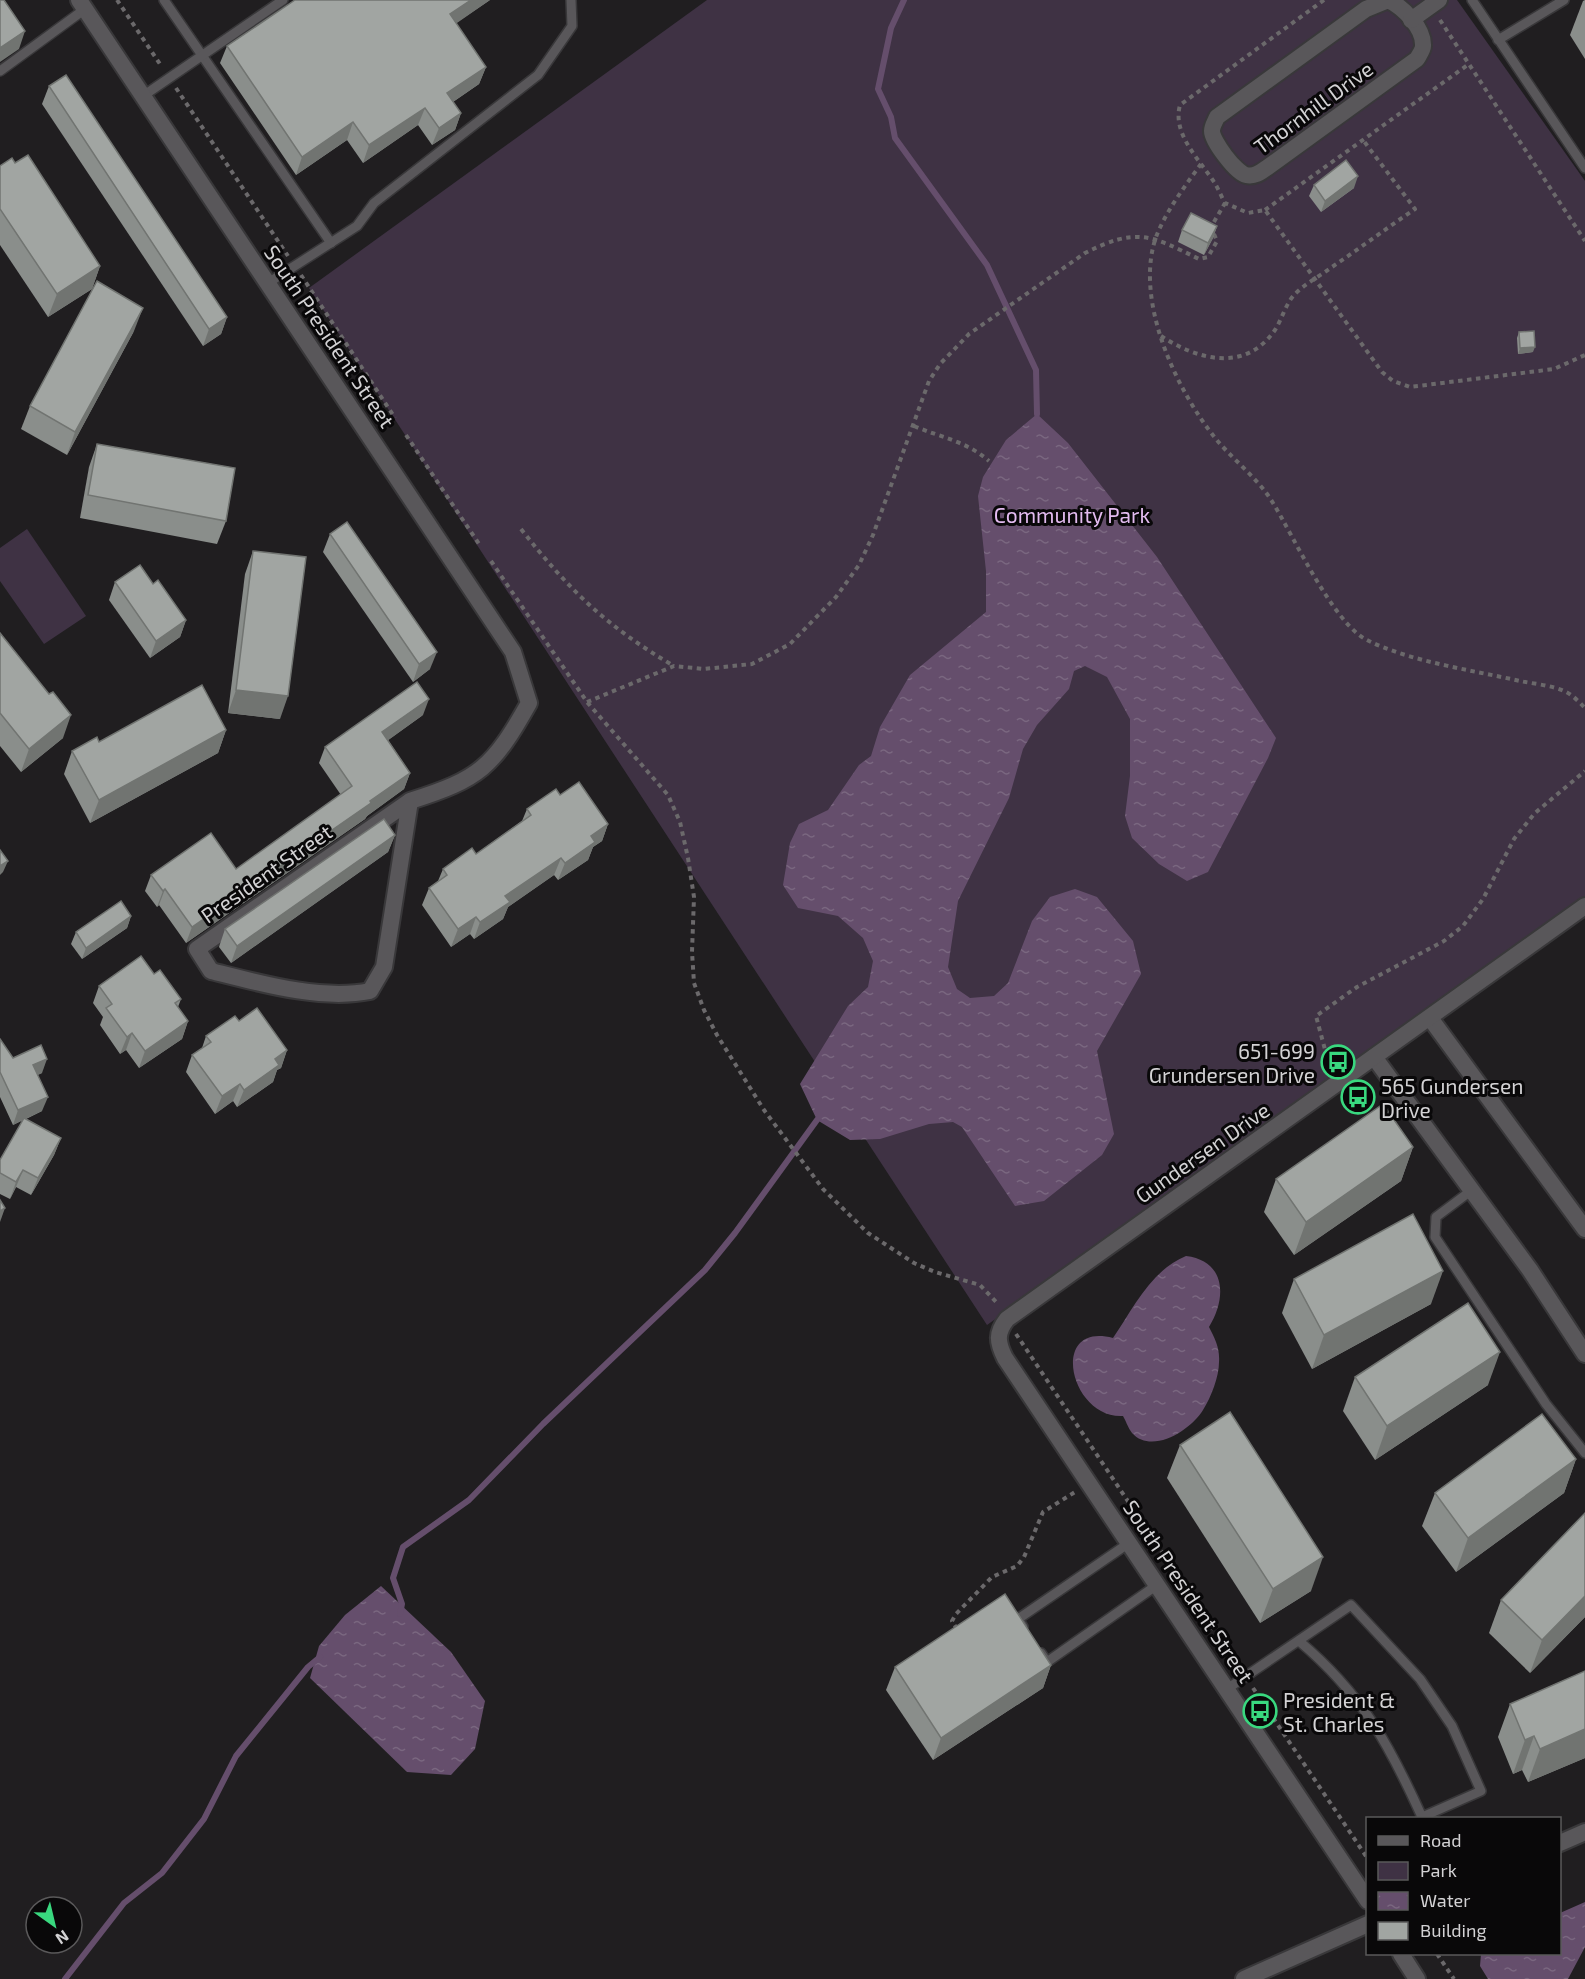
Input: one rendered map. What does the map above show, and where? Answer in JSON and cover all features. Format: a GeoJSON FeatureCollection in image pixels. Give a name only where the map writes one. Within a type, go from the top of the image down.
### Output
{"type":"FeatureCollection","features":[{"type":"Feature","properties":{"kind":"street","name":"Thornhill Drive"},"geometry":{"type":"LineString","coordinates":[[1388,0],[1401,6],[1411,20],[1420,34],[1423,47],[1417,59],[1256,175],[1245,175],[1236,170],[1214,138],[1211,129],[1224,110],[1366,9],[1388,0]]}},
{"type":"Feature","properties":{"kind":"street"},"geometry":{"type":"LineString","coordinates":[[1411,20],[1439,0]]}},
{"type":"Feature","properties":{"kind":"street","name":"South President Street"},"geometry":{"type":"LineString","coordinates":[[82,5],[513,652],[529,703]]}},
{"type":"Feature","properties":{"kind":"street","name":"President Street"},"geometry":{"type":"LineString","coordinates":[[410,801],[384,967],[370,991],[349,995],[263,984],[211,971],[197,949],[410,801],[451,788],[480,772],[505,746],[529,703]]}},
{"type":"Feature","properties":{"kind":"street","name":"Gundersen Drive"},"geometry":{"type":"LineString","coordinates":[[998,1335],[1007,1319],[1585,906]]}},
{"type":"Feature","properties":{"kind":"street"},"geometry":{"type":"LineString","coordinates":[[1430,1018],[1585,1229]]}},
{"type":"Feature","properties":{"kind":"street"},"geometry":{"type":"LineString","coordinates":[[1374,1057],[1530,1270],[1585,1354]]}},
{"type":"Feature","properties":{"kind":"street","name":"South President Street"},"geometry":{"type":"LineString","coordinates":[[998,1335],[999,1346],[1005,1358],[1366,1898]]}},
{"type":"Feature","properties":{"kind":"street"},"geometry":{"type":"LineString","coordinates":[[1561,1843],[1585,1832]]}},
{"type":"Feature","properties":{"kind":"street"},"geometry":{"type":"LineString","coordinates":[[1244,1979],[1366,1925]]}},
{"type":"Feature","properties":{"kind":"street"},"geometry":{"type":"LineString","coordinates":[[1402,1955],[1417,1979]]}},
{"type":"Feature","properties":{"kind":"lane"},"geometry":{"type":"LineString","coordinates":[[164,0],[331,243]]}},
{"type":"Feature","properties":{"kind":"lane"},"geometry":{"type":"LineString","coordinates":[[143,96],[283,0]]}},
{"type":"Feature","properties":{"kind":"lane"},"geometry":{"type":"LineString","coordinates":[[268,283],[357,226],[374,203],[538,75],[572,26],[571,0]]}},
{"type":"Feature","properties":{"kind":"lane"},"geometry":{"type":"LineString","coordinates":[[1472,0],[1585,168]]}},
{"type":"Feature","properties":{"kind":"lane"},"geometry":{"type":"LineString","coordinates":[[1498,40],[1564,0]]}},
{"type":"Feature","properties":{"kind":"lane"},"geometry":{"type":"LineString","coordinates":[[0,71],[82,5]]}},
{"type":"Feature","properties":{"kind":"lane"},"geometry":{"type":"LineString","coordinates":[[1472,1190],[1436,1217],[1435,1237],[1546,1404],[1585,1454]]}},
{"type":"Feature","properties":{"kind":"lane"},"geometry":{"type":"LineString","coordinates":[[1129,1543],[1018,1619],[1047,1662],[1157,1585]]}},
{"type":"Feature","properties":{"kind":"lane"},"geometry":{"type":"LineString","coordinates":[[1227,1689],[1351,1605],[1420,1679],[1452,1726],[1481,1791],[1422,1817],[1397,1762],[1366,1710],[1322,1661],[1299,1641]]}},
{"type":"Feature","properties":{"kind":"path"},"geometry":{"type":"LineString","coordinates":[[117,0],[395,418]]}},
{"type":"Feature","properties":{"kind":"path"},"geometry":{"type":"LineString","coordinates":[[1324,0],[1180,105],[1177,114],[1180,130],[1224,203],[1248,213],[1265,210],[1469,64]]}},
{"type":"Feature","properties":{"kind":"path"},"geometry":{"type":"LineString","coordinates":[[1441,22],[1585,241]]}},
{"type":"Feature","properties":{"kind":"path"},"geometry":{"type":"LineString","coordinates":[[1161,335],[1177,346],[1210,358],[1230,358],[1249,353],[1263,345],[1276,329],[1293,295],[1415,209],[1363,140]]}},
{"type":"Feature","properties":{"kind":"path"},"geometry":{"type":"LineString","coordinates":[[1201,164],[1181,192],[1156,238],[1150,287],[1161,335],[1198,413],[1216,439],[1269,495],[1323,589],[1350,627],[1365,639],[1433,661],[1565,691],[1585,708]]}},
{"type":"Feature","properties":{"kind":"path"},"geometry":{"type":"LineString","coordinates":[[520,529],[583,602],[626,637],[674,666],[704,669],[752,664],[790,644],[836,597],[859,565],[873,535],[929,381],[940,364],[969,334],[1085,253],[1106,243],[1127,237],[1156,238],[1199,260],[1208,257],[1217,241],[1211,227],[1224,203]]}},
{"type":"Feature","properties":{"kind":"path"},"geometry":{"type":"LineString","coordinates":[[1265,210],[1382,372],[1393,381],[1410,387],[1554,369],[1585,355]]}},
{"type":"Feature","properties":{"kind":"path"},"geometry":{"type":"LineString","coordinates":[[914,426],[943,439],[962,442],[974,447],[989,461]]}},
{"type":"Feature","properties":{"kind":"path"},"geometry":{"type":"LineString","coordinates":[[406,435],[479,544]]}},
{"type":"Feature","properties":{"kind":"path"},"geometry":{"type":"LineString","coordinates":[[490,561],[587,702],[639,764],[657,780],[680,822],[693,897],[692,952],[697,992],[717,1035],[764,1110],[803,1163],[848,1216],[894,1252],[935,1272],[980,1285],[999,1305]]}},
{"type":"Feature","properties":{"kind":"path"},"geometry":{"type":"LineString","coordinates":[[587,702],[674,666]]}},
{"type":"Feature","properties":{"kind":"path"},"geometry":{"type":"LineString","coordinates":[[1327,1057],[1316,1016],[1357,987],[1444,941],[1463,926],[1488,890],[1514,839],[1535,813],[1585,771]]}},
{"type":"Feature","properties":{"kind":"path"},"geometry":{"type":"LineString","coordinates":[[1017,1335],[1238,1665]]}},
{"type":"Feature","properties":{"kind":"path"},"geometry":{"type":"LineString","coordinates":[[957,1629],[952,1621],[956,1614],[966,1607],[992,1577],[1017,1566],[1024,1557],[1043,1512],[1078,1490]]}},
{"type":"Feature","properties":{"kind":"path"},"geometry":{"type":"LineString","coordinates":[[1254,1689],[1366,1856]]}},
{"type":"Feature","properties":{"kind":"path"},"geometry":{"type":"LineString","coordinates":[[1438,1955],[1454,1979]]}},
{"type":"Feature","properties":{"kind":"green space","name":"Community Park"},"geometry":{"type":"Polygon","coordinates":[[[707,0],[1457,0],[1585,181],[1585,903],[987,1325],[309,288],[707,0]]]}},
{"type":"Feature","properties":{"kind":"green space"},"geometry":{"type":"Polygon","coordinates":[[[27,529],[86,616],[44,644],[0,581],[0,548],[27,529]]]}},
{"type":"Feature","properties":{"kind":"water"},"geometry":{"type":"Polygon","coordinates":[[[1037,414],[1068,443],[1157,557],[1276,738],[1268,758],[1208,872],[1187,881],[1159,864],[1132,838],[1125,816],[1130,776],[1130,719],[1107,677],[1085,666],[1074,671],[1069,689],[1037,725],[1023,749],[1009,798],[958,901],[948,967],[957,989],[970,998],[994,996],[1008,983],[1032,921],[1050,897],[1075,889],[1097,897],[1133,941],[1141,974],[1097,1051],[1114,1134],[1102,1155],[1044,1201],[1015,1206],[962,1127],[953,1122],[929,1124],[880,1139],[850,1140],[817,1120],[800,1084],[848,1006],[868,987],[873,961],[863,938],[838,916],[798,908],[783,885],[790,843],[799,824],[828,810],[859,765],[871,756],[880,727],[910,675],[986,612],[986,571],[978,496],[983,477],[1006,440],[1037,414]]]}},
{"type":"Feature","properties":{"kind":"water"},"geometry":{"type":"Polygon","coordinates":[[[1186,1256],[1199,1259],[1209,1265],[1216,1273],[1219,1283],[1219,1304],[1209,1327],[1219,1352],[1218,1374],[1203,1410],[1190,1425],[1170,1437],[1150,1442],[1132,1433],[1123,1416],[1105,1413],[1090,1403],[1079,1388],[1074,1372],[1074,1356],[1080,1343],[1093,1337],[1113,1338],[1153,1280],[1174,1262],[1186,1256]]]}},
{"type":"Feature","properties":{"kind":"water"},"geometry":{"type":"Polygon","coordinates":[[[381,1586],[451,1652],[485,1701],[475,1749],[451,1775],[407,1772],[310,1678],[319,1646],[345,1615],[381,1586]]]}},
{"type":"Feature","properties":{"kind":"water"},"geometry":{"type":"Polygon","coordinates":[[[1585,1902],[1585,1947],[1568,1979],[1488,1979],[1480,1966],[1481,1955],[1561,1955],[1561,1913],[1585,1902]]]}},
{"type":"Feature","properties":{"kind":"building"},"geometry":{"type":"Polygon","coordinates":[[[0,0],[4,0],[25,31],[0,48],[0,0]]]}},
{"type":"Feature","properties":{"kind":"building"},"geometry":{"type":"Polygon","coordinates":[[[295,0],[471,0],[450,14],[486,67],[447,93],[461,113],[439,128],[425,108],[369,145],[353,122],[302,157],[227,46],[295,0]]]}},
{"type":"Feature","properties":{"kind":"building"},"geometry":{"type":"Polygon","coordinates":[[[66,75],[227,317],[209,329],[49,86],[66,75]]]}},
{"type":"Feature","properties":{"kind":"building"},"geometry":{"type":"Polygon","coordinates":[[[28,155],[100,266],[57,294],[0,209],[0,166],[12,158],[15,163],[28,155]]]}},
{"type":"Feature","properties":{"kind":"building"},"geometry":{"type":"Polygon","coordinates":[[[1346,160],[1358,176],[1325,201],[1314,185],[1346,160]]]}},
{"type":"Feature","properties":{"kind":"building"},"geometry":{"type":"Polygon","coordinates":[[[1191,213],[1217,226],[1208,243],[1182,230],[1191,213]]]}},
{"type":"Feature","properties":{"kind":"building"},"geometry":{"type":"Polygon","coordinates":[[[97,281],[143,308],[75,432],[30,406],[97,281]]]}},
{"type":"Feature","properties":{"kind":"building"},"geometry":{"type":"Polygon","coordinates":[[[1534,331],[1535,347],[1520,348],[1519,332],[1534,331]]]}},
{"type":"Feature","properties":{"kind":"building"},"geometry":{"type":"Polygon","coordinates":[[[97,444],[235,468],[226,521],[88,495],[97,444]]]}},
{"type":"Feature","properties":{"kind":"building"},"geometry":{"type":"Polygon","coordinates":[[[347,522],[437,652],[419,664],[330,534],[347,522]]]}},
{"type":"Feature","properties":{"kind":"building"},"geometry":{"type":"Polygon","coordinates":[[[253,551],[306,557],[288,696],[236,690],[253,551]]]}},
{"type":"Feature","properties":{"kind":"building"},"geometry":{"type":"Polygon","coordinates":[[[140,565],[153,584],[158,580],[186,620],[156,641],[115,582],[140,565]]]}},
{"type":"Feature","properties":{"kind":"building"},"geometry":{"type":"Polygon","coordinates":[[[0,633],[49,694],[53,692],[71,715],[29,749],[0,713],[0,633]]]}},
{"type":"Feature","properties":{"kind":"building"},"geometry":{"type":"Polygon","coordinates":[[[417,682],[429,699],[382,732],[410,773],[370,801],[371,803],[192,927],[165,889],[163,891],[151,875],[211,833],[236,869],[352,786],[325,747],[417,682]]]}},
{"type":"Feature","properties":{"kind":"building"},"geometry":{"type":"Polygon","coordinates":[[[202,685],[226,730],[99,800],[72,751],[97,737],[99,742],[202,685]]]}},
{"type":"Feature","properties":{"kind":"building"},"geometry":{"type":"Polygon","coordinates":[[[579,782],[608,824],[591,836],[595,842],[565,863],[561,858],[505,896],[510,902],[480,922],[476,917],[458,929],[429,888],[447,875],[443,869],[472,848],[476,854],[531,815],[527,809],[556,789],[560,795],[579,782]]]}},
{"type":"Feature","properties":{"kind":"building"},"geometry":{"type":"Polygon","coordinates":[[[384,819],[395,835],[237,946],[225,929],[384,819]]]}},
{"type":"Feature","properties":{"kind":"building"},"geometry":{"type":"Polygon","coordinates":[[[0,850],[8,861],[0,866],[0,850]]]}},
{"type":"Feature","properties":{"kind":"building"},"geometry":{"type":"Polygon","coordinates":[[[121,901],[131,916],[86,948],[76,932],[121,901]]]}},
{"type":"Feature","properties":{"kind":"building"},"geometry":{"type":"Polygon","coordinates":[[[141,956],[154,974],[160,970],[181,999],[175,1003],[188,1021],[145,1051],[132,1033],[127,1037],[106,1008],[112,1004],[99,986],[141,956]]]}},
{"type":"Feature","properties":{"kind":"building"},"geometry":{"type":"Polygon","coordinates":[[[257,1008],[287,1050],[275,1059],[279,1065],[244,1090],[240,1084],[222,1096],[192,1055],[211,1042],[206,1036],[235,1016],[239,1021],[257,1008]]]}},
{"type":"Feature","properties":{"kind":"building"},"geometry":{"type":"Polygon","coordinates":[[[0,1039],[13,1058],[41,1045],[47,1059],[33,1065],[48,1097],[18,1110],[0,1072],[0,1039]]]}},
{"type":"Feature","properties":{"kind":"building"},"geometry":{"type":"Polygon","coordinates":[[[1383,1104],[1413,1147],[1306,1222],[1276,1179],[1383,1104]]]}},
{"type":"Feature","properties":{"kind":"building"},"geometry":{"type":"Polygon","coordinates":[[[24,1118],[61,1138],[38,1178],[23,1170],[16,1182],[0,1173],[0,1160],[24,1118]]]}},
{"type":"Feature","properties":{"kind":"building"},"geometry":{"type":"Polygon","coordinates":[[[0,1200],[5,1208],[0,1211],[0,1200]]]}},
{"type":"Feature","properties":{"kind":"building"},"geometry":{"type":"Polygon","coordinates":[[[1413,1214],[1443,1271],[1324,1335],[1294,1279],[1413,1214]]]}},
{"type":"Feature","properties":{"kind":"building"},"geometry":{"type":"Polygon","coordinates":[[[1468,1303],[1500,1352],[1387,1426],[1355,1377],[1468,1303]]]}},
{"type":"Feature","properties":{"kind":"building"},"geometry":{"type":"Polygon","coordinates":[[[1230,1412],[1323,1557],[1273,1589],[1180,1445],[1230,1412]]]}},
{"type":"Feature","properties":{"kind":"building"},"geometry":{"type":"Polygon","coordinates":[[[1542,1414],[1576,1459],[1468,1538],[1435,1493],[1542,1414]]]}},
{"type":"Feature","properties":{"kind":"building"},"geometry":{"type":"Polygon","coordinates":[[[1585,1513],[1585,1596],[1542,1640],[1501,1600],[1585,1513]]]}},
{"type":"Feature","properties":{"kind":"building"},"geometry":{"type":"Polygon","coordinates":[[[1005,1594],[1051,1665],[941,1738],[895,1667],[1005,1594]]]}},
{"type":"Feature","properties":{"kind":"building"},"geometry":{"type":"Polygon","coordinates":[[[1585,1671],[1585,1729],[1540,1749],[1534,1736],[1525,1740],[1510,1704],[1585,1671]]]}},
{"type":"Feature","properties":{"kind":"waterway"},"geometry":{"type":"LineString","coordinates":[[904,0],[891,28],[878,89],[891,117],[895,138],[987,265],[1036,370],[1037,414]]}},
{"type":"Feature","properties":{"kind":"waterway"},"geometry":{"type":"LineString","coordinates":[[400,1614],[402,1604],[393,1578],[403,1547],[469,1500],[543,1424],[705,1270],[735,1233],[817,1120]]}},
{"type":"Feature","properties":{"kind":"waterway"},"geometry":{"type":"LineString","coordinates":[[65,1979],[124,1903],[162,1873],[204,1819],[236,1756],[308,1667],[320,1657]]}},
{"type":"Feature","properties":{"kind":"place","name":"651-699 Grundersen Drive"},"geometry":{"type":"Point","coordinates":[1338,1062]}},
{"type":"Feature","properties":{"kind":"place","name":"565 Gundersen Drive"},"geometry":{"type":"Point","coordinates":[1358,1097]}},
{"type":"Feature","properties":{"kind":"place","name":"President & St. Charles"},"geometry":{"type":"Point","coordinates":[1260,1711]}}]}
